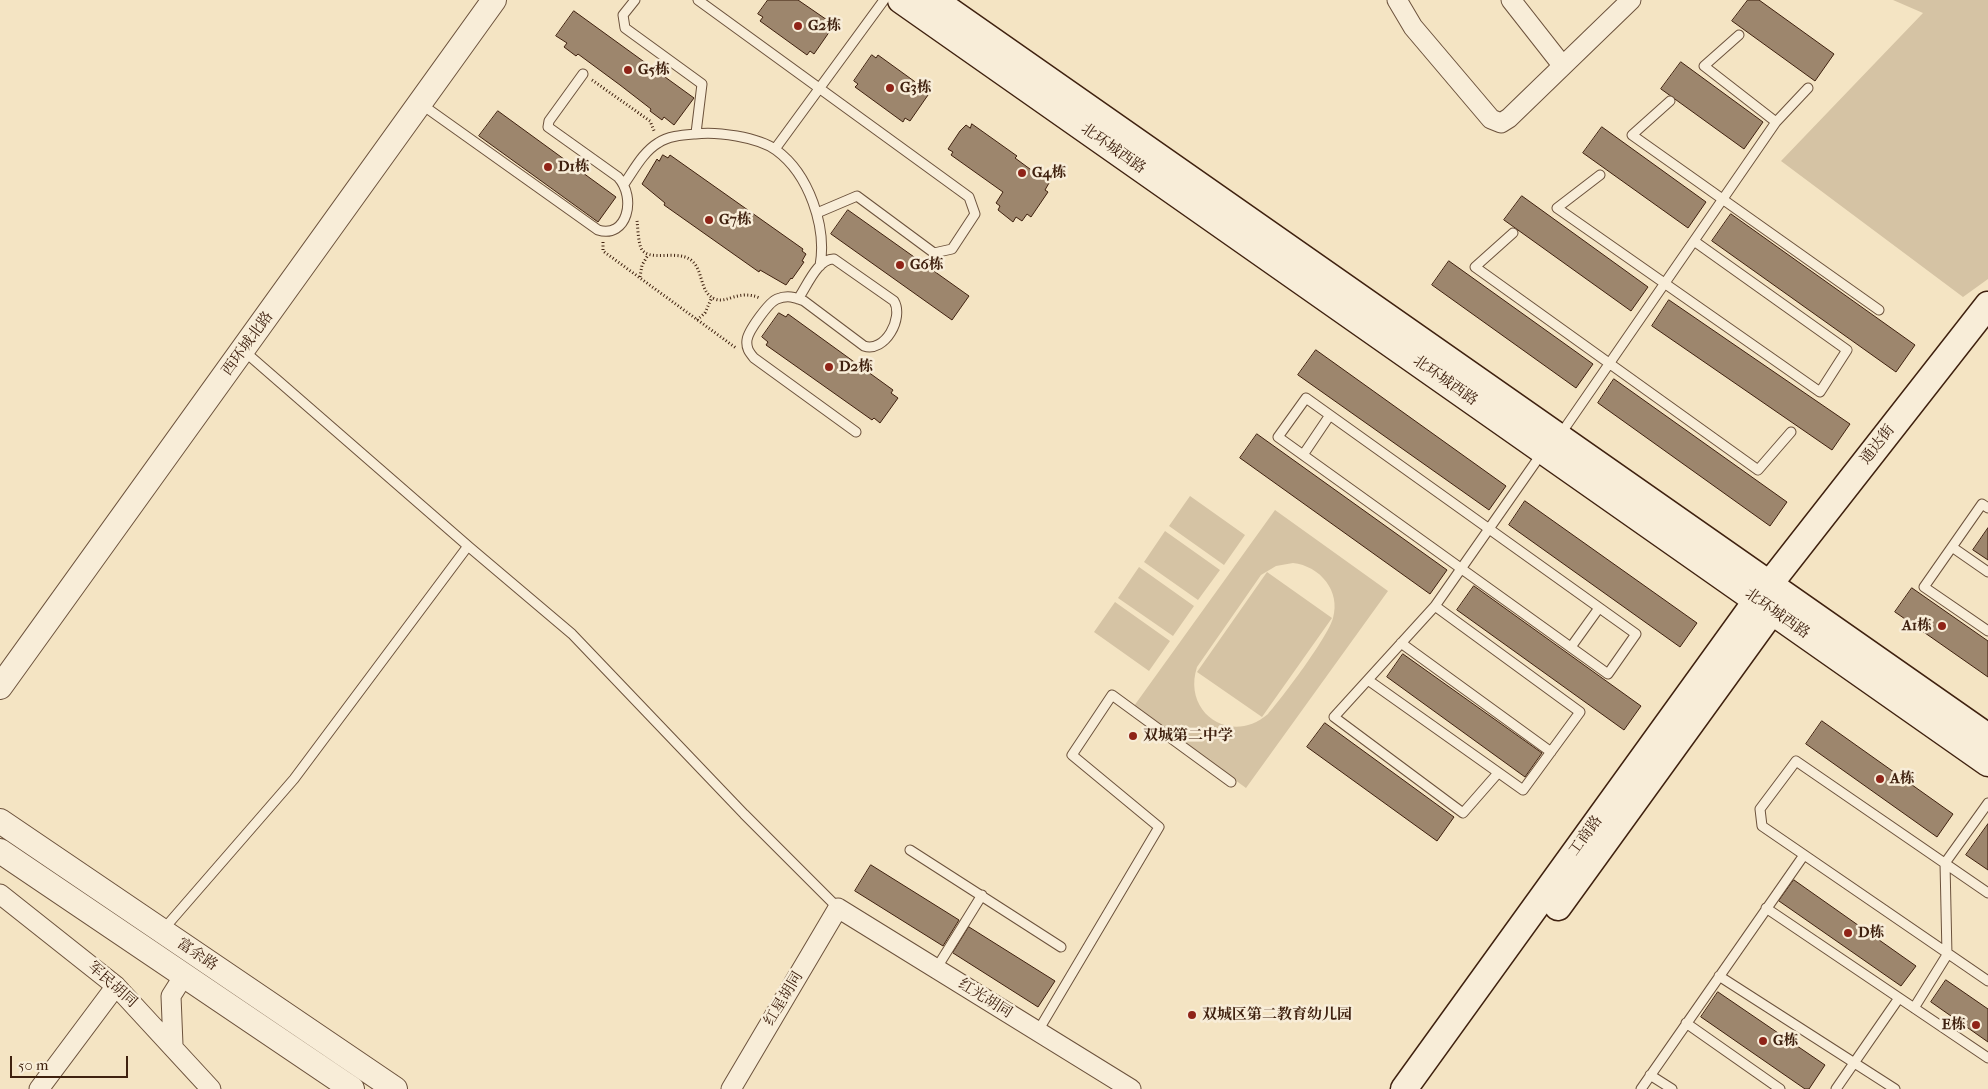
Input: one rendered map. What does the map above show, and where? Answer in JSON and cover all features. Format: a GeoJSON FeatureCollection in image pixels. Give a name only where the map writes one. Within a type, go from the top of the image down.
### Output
{"type":"FeatureCollection","features":[{"type":"Feature","properties":{"kind":"main road","name":"北环城西路"},"geometry":{"type":"LineString","coordinates":[[902,0],[1551,444],[1771,597],[1988,737]]}},
{"type":"Feature","properties":{"kind":"main road","name":"北环城西路"},"geometry":{"type":"LineString","coordinates":[[934,0],[1551,444]]}},
{"type":"Feature","properties":{"kind":"main road","name":"通达街"},"geometry":{"type":"LineString","coordinates":[[1771,597],[1988,305]]}},
{"type":"Feature","properties":{"kind":"main road","name":"通达街"},"geometry":{"type":"LineString","coordinates":[[1771,597],[1988,333]]}},
{"type":"Feature","properties":{"kind":"main road","name":"北环城西路"},"geometry":{"type":"LineString","coordinates":[[1771,597],[1988,763]]}},
{"type":"Feature","properties":{"kind":"main road","name":"工商路"},"geometry":{"type":"LineString","coordinates":[[1404,1089],[1771,597]]}},
{"type":"Feature","properties":{"kind":"main road","name":"工商路"},"geometry":{"type":"LineString","coordinates":[[1426,1089],[1771,597]]}},
{"type":"Feature","properties":{"kind":"street","name":"西环城北路"},"geometry":{"type":"LineString","coordinates":[[0,687],[494,0]]}},
{"type":"Feature","properties":{"kind":"street"},"geometry":{"type":"LineString","coordinates":[[1397,0],[1413,27],[1491,119],[1501,124],[1631,0]]}},
{"type":"Feature","properties":{"kind":"street"},"geometry":{"type":"LineString","coordinates":[[1511,0],[1562,65]]}},
{"type":"Feature","properties":{"kind":"street","name":"富余路"},"geometry":{"type":"LineString","coordinates":[[0,820],[395,1089]]}},
{"type":"Feature","properties":{"kind":"street","name":"富余路"},"geometry":{"type":"LineString","coordinates":[[0,852],[352,1089]]}},
{"type":"Feature","properties":{"kind":"street","name":"军民胡同"},"geometry":{"type":"LineString","coordinates":[[0,894],[116,986],[212,1089]]}},
{"type":"Feature","properties":{"kind":"street","name":"红光胡同"},"geometry":{"type":"LineString","coordinates":[[838,908],[1131,1089]]}},
{"type":"Feature","properties":{"kind":"street","name":"红星胡同"},"geometry":{"type":"LineString","coordinates":[[731,1089],[838,908]]}},
{"type":"Feature","properties":{"kind":"street"},"geometry":{"type":"LineString","coordinates":[[173,1046],[171,996],[183,977]]}},
{"type":"Feature","properties":{"kind":"street"},"geometry":{"type":"LineString","coordinates":[[39,1089],[116,986]]}},
{"type":"Feature","properties":{"kind":"lane"},"geometry":{"type":"LineString","coordinates":[[635,0],[623,15],[625,28],[702,84],[696,134]]}},
{"type":"Feature","properties":{"kind":"lane"},"geometry":{"type":"LineString","coordinates":[[698,0],[969,197],[974,214],[952,248],[934,253],[857,196],[817,213]]}},
{"type":"Feature","properties":{"kind":"lane"},"geometry":{"type":"LineString","coordinates":[[775,149],[884,0]]}},
{"type":"Feature","properties":{"kind":"lane"},"geometry":{"type":"LineString","coordinates":[[1739,35],[1704,66],[1776,122]]}},
{"type":"Feature","properties":{"kind":"lane"},"geometry":{"type":"LineString","coordinates":[[421,104],[603,232],[618,226],[625,217],[629,197],[624,184],[548,127],[549,122],[583,74]]}},
{"type":"Feature","properties":{"kind":"lane"},"geometry":{"type":"LineString","coordinates":[[1498,772],[1463,813],[1334,717],[1435,606],[1609,364],[1776,122],[1808,88]]}},
{"type":"Feature","properties":{"kind":"lane"},"geometry":{"type":"LineString","coordinates":[[1670,101],[1632,135],[1879,310]]}},
{"type":"Feature","properties":{"kind":"lane"},"geometry":{"type":"LineString","coordinates":[[624,184],[646,153],[660,142],[696,134],[728,134],[775,149],[802,181],[811,195],[817,213],[820,234],[820,266]]}},
{"type":"Feature","properties":{"kind":"lane"},"geometry":{"type":"LineString","coordinates":[[1600,175],[1557,208],[1820,392],[1847,350],[1694,241]]}},
{"type":"Feature","properties":{"kind":"lane"},"geometry":{"type":"LineString","coordinates":[[1513,233],[1475,267],[1758,470],[1791,432]]}},
{"type":"Feature","properties":{"kind":"lane"},"geometry":{"type":"LineString","coordinates":[[798,299],[820,266],[829,259],[840,262],[894,301],[898,311],[896,322],[880,345],[869,348],[798,299],[794,296],[776,299],[770,304],[751,331],[747,345],[754,358],[856,432]]}},
{"type":"Feature","properties":{"kind":"lane"},"geometry":{"type":"LineString","coordinates":[[243,350],[572,634],[744,814],[838,908]]}},
{"type":"Feature","properties":{"kind":"lane"},"geometry":{"type":"LineString","coordinates":[[1306,398],[1330,415],[1636,634],[1608,674],[1278,437],[1306,398]]}},
{"type":"Feature","properties":{"kind":"lane"},"geometry":{"type":"LineString","coordinates":[[1303,455],[1330,415]]}},
{"type":"Feature","properties":{"kind":"lane"},"geometry":{"type":"LineString","coordinates":[[1988,508],[1982,504],[1924,587],[1988,631]]}},
{"type":"Feature","properties":{"kind":"lane"},"geometry":{"type":"LineString","coordinates":[[162,932],[294,779],[468,546]]}},
{"type":"Feature","properties":{"kind":"lane"},"geometry":{"type":"LineString","coordinates":[[1952,547],[1988,572]]}},
{"type":"Feature","properties":{"kind":"lane"},"geometry":{"type":"LineString","coordinates":[[1368,680],[1522,790],[1580,712],[1435,606]]}},
{"type":"Feature","properties":{"kind":"lane"},"geometry":{"type":"LineString","coordinates":[[1571,647],[1599,608]]}},
{"type":"Feature","properties":{"kind":"lane"},"geometry":{"type":"LineString","coordinates":[[1401,643],[1551,752]]}},
{"type":"Feature","properties":{"kind":"lane"},"geometry":{"type":"LineString","coordinates":[[1038,1031],[1159,827],[1072,755],[1112,695],[1231,782]]}},
{"type":"Feature","properties":{"kind":"lane"},"geometry":{"type":"LineString","coordinates":[[1988,893],[1796,761],[1760,809],[1762,826],[1947,955],[1988,981]]}},
{"type":"Feature","properties":{"kind":"lane"},"geometry":{"type":"LineString","coordinates":[[1914,1008],[1947,955],[1945,863],[1988,803]]}},
{"type":"Feature","properties":{"kind":"lane"},"geometry":{"type":"LineString","coordinates":[[910,850],[1061,946]]}},
{"type":"Feature","properties":{"kind":"lane"},"geometry":{"type":"LineString","coordinates":[[1641,1089],[1804,855]]}},
{"type":"Feature","properties":{"kind":"lane"},"geometry":{"type":"LineString","coordinates":[[936,969],[982,895]]}},
{"type":"Feature","properties":{"kind":"lane"},"geometry":{"type":"LineString","coordinates":[[1766,908],[1988,1058]]}},
{"type":"Feature","properties":{"kind":"lane"},"geometry":{"type":"LineString","coordinates":[[1719,976],[1895,1089]]}},
{"type":"Feature","properties":{"kind":"lane"},"geometry":{"type":"LineString","coordinates":[[1836,1089],[1899,998]]}},
{"type":"Feature","properties":{"kind":"lane"},"geometry":{"type":"LineString","coordinates":[[1686,1023],[1780,1089]]}},
{"type":"Feature","properties":{"kind":"lane"},"geometry":{"type":"LineString","coordinates":[[1650,1075],[1672,1089]]}},
{"type":"Feature","properties":{"kind":"path"},"geometry":{"type":"LineString","coordinates":[[583,74],[650,121],[660,142]]}},
{"type":"Feature","properties":{"kind":"path"},"geometry":{"type":"LineString","coordinates":[[628,208],[636,220],[641,249],[648,255],[675,254],[691,260],[698,267],[706,291],[712,297],[723,300],[742,294],[751,295],[770,304]]}},
{"type":"Feature","properties":{"kind":"path"},"geometry":{"type":"LineString","coordinates":[[603,232],[603,251],[735,348],[747,345]]}},
{"type":"Feature","properties":{"kind":"path"},"geometry":{"type":"LineString","coordinates":[[640,278],[642,265],[648,255]]}},
{"type":"Feature","properties":{"kind":"path"},"geometry":{"type":"LineString","coordinates":[[697,320],[705,313],[712,297]]}},
{"type":"Feature","properties":{"kind":"shaded area"},"geometry":{"type":"Polygon","coordinates":[[[1893,0],[1988,0],[1988,279],[1963,297],[1781,161],[1923,13],[1893,0]]]}},
{"type":"Feature","properties":{"kind":"shaded area"},"geometry":{"type":"Polygon","coordinates":[[[1190,496],[1245,535],[1224,565],[1169,526],[1190,496]]]}},
{"type":"Feature","properties":{"kind":"shaded area"},"geometry":{"type":"Polygon","coordinates":[[[1275,510],[1388,591],[1246,788],[1134,706],[1275,510]],[[1293,563],[1276,566],[1261,575],[1197,667],[1194,684],[1197,698],[1203,711],[1213,720],[1225,725],[1239,727],[1254,723],[1268,714],[1323,639],[1333,618],[1334,598],[1331,590],[1320,575],[1303,565],[1293,563]]]}},
{"type":"Feature","properties":{"kind":"shaded area"},"geometry":{"type":"Polygon","coordinates":[[[1165,531],[1220,570],[1198,600],[1144,562],[1165,531]]]}},
{"type":"Feature","properties":{"kind":"shaded area"},"geometry":{"type":"Polygon","coordinates":[[[1139,567],[1194,606],[1173,636],[1118,598],[1139,567]]]}},
{"type":"Feature","properties":{"kind":"shaded area"},"geometry":{"type":"Polygon","coordinates":[[[1267,572],[1332,618],[1262,717],[1197,672],[1267,572]]]}},
{"type":"Feature","properties":{"kind":"shaded area"},"geometry":{"type":"Polygon","coordinates":[[[1115,602],[1170,641],[1149,671],[1094,632],[1115,602]]]}},
{"type":"Feature","properties":{"kind":"building","name":"G2栋"},"geometry":{"type":"Polygon","coordinates":[[[768,0],[798,0],[830,22],[828,25],[832,28],[814,54],[810,51],[807,55],[760,21],[763,17],[758,14],[768,0]]]}},
{"type":"Feature","properties":{"kind":"building"},"geometry":{"type":"Polygon","coordinates":[[[1748,0],[1759,0],[1834,54],[1815,81],[1732,21],[1748,0]]]}},
{"type":"Feature","properties":{"kind":"building","name":"G5栋"},"geometry":{"type":"Polygon","coordinates":[[[574,11],[694,98],[674,125],[664,117],[662,120],[620,85],[578,54],[576,56],[564,47],[567,43],[556,36],[574,11]]]}},
{"type":"Feature","properties":{"kind":"building","name":"G3栋"},"geometry":{"type":"Polygon","coordinates":[[[872,55],[876,58],[878,55],[925,89],[923,91],[928,95],[910,121],[905,118],[903,122],[855,87],[858,84],[854,81],[872,55]]]}},
{"type":"Feature","properties":{"kind":"building"},"geometry":{"type":"Polygon","coordinates":[[[1681,62],[1763,122],[1744,149],[1661,89],[1681,62]]]}},
{"type":"Feature","properties":{"kind":"building","name":"D1栋"},"geometry":{"type":"Polygon","coordinates":[[[498,111],[616,197],[598,222],[479,136],[498,111]]]}},
{"type":"Feature","properties":{"kind":"building","name":"G4栋"},"geometry":{"type":"Polygon","coordinates":[[[972,124],[1017,156],[1015,158],[1049,183],[1045,190],[1048,192],[1031,217],[1027,214],[1022,221],[1016,217],[1013,222],[998,210],[1000,206],[996,203],[1003,192],[951,155],[953,152],[948,149],[960,131],[966,125],[970,128],[972,124]]]}},
{"type":"Feature","properties":{"kind":"building"},"geometry":{"type":"Polygon","coordinates":[[[1602,127],[1706,202],[1688,228],[1583,153],[1602,127]]]}},
{"type":"Feature","properties":{"kind":"building","name":"G7栋"},"geometry":{"type":"Polygon","coordinates":[[[663,155],[668,158],[670,155],[803,249],[802,251],[806,254],[802,261],[804,262],[786,285],[760,270],[759,272],[664,205],[665,203],[642,184],[657,159],[659,161],[663,155]]]}},
{"type":"Feature","properties":{"kind":"building"},"geometry":{"type":"Polygon","coordinates":[[[1522,196],[1648,287],[1631,311],[1504,220],[1522,196]]]}},
{"type":"Feature","properties":{"kind":"building","name":"G6栋"},"geometry":{"type":"Polygon","coordinates":[[[848,210],[969,296],[952,320],[831,234],[848,210]]]}},
{"type":"Feature","properties":{"kind":"building"},"geometry":{"type":"Polygon","coordinates":[[[1731,214],[1915,345],[1896,372],[1712,241],[1731,214]]]}},
{"type":"Feature","properties":{"kind":"building"},"geometry":{"type":"Polygon","coordinates":[[[1449,261],[1593,364],[1576,388],[1432,285],[1449,261]]]}},
{"type":"Feature","properties":{"kind":"building"},"geometry":{"type":"Polygon","coordinates":[[[1669,300],[1850,424],[1832,450],[1652,326],[1669,300]]]}},
{"type":"Feature","properties":{"kind":"building","name":"D2栋"},"geometry":{"type":"Polygon","coordinates":[[[779,313],[786,317],[788,314],[893,390],[891,393],[898,398],[880,423],[874,418],[872,420],[766,345],[768,342],[762,337],[779,313]]]}},
{"type":"Feature","properties":{"kind":"building"},"geometry":{"type":"Polygon","coordinates":[[[1316,350],[1506,486],[1489,510],[1298,375],[1316,350]]]}},
{"type":"Feature","properties":{"kind":"building"},"geometry":{"type":"Polygon","coordinates":[[[1614,379],[1787,502],[1770,526],[1598,403],[1614,379]]]}},
{"type":"Feature","properties":{"kind":"building"},"geometry":{"type":"Polygon","coordinates":[[[1257,434],[1447,570],[1430,594],[1240,458],[1257,434]]]}},
{"type":"Feature","properties":{"kind":"building"},"geometry":{"type":"Polygon","coordinates":[[[1525,501],[1697,623],[1680,647],[1509,525],[1525,501]]]}},
{"type":"Feature","properties":{"kind":"building"},"geometry":{"type":"Polygon","coordinates":[[[1988,528],[1988,560],[1973,550],[1988,528]]]}},
{"type":"Feature","properties":{"kind":"building"},"geometry":{"type":"Polygon","coordinates":[[[1474,586],[1641,706],[1624,730],[1457,610],[1474,586]]]}},
{"type":"Feature","properties":{"kind":"building","name":"A1栋"},"geometry":{"type":"Polygon","coordinates":[[[1912,588],[1988,641],[1988,677],[1895,612],[1912,588]]]}},
{"type":"Feature","properties":{"kind":"building"},"geometry":{"type":"Polygon","coordinates":[[[1403,654],[1542,753],[1525,777],[1387,677],[1403,654]]]}},
{"type":"Feature","properties":{"kind":"building","name":"A栋"},"geometry":{"type":"Polygon","coordinates":[[[1822,721],[1953,814],[1937,837],[1806,744],[1822,721]]]}},
{"type":"Feature","properties":{"kind":"building"},"geometry":{"type":"Polygon","coordinates":[[[1325,723],[1454,817],[1437,841],[1307,747],[1325,723]]]}},
{"type":"Feature","properties":{"kind":"building"},"geometry":{"type":"Polygon","coordinates":[[[1988,824],[1988,870],[1966,855],[1988,824]]]}},
{"type":"Feature","properties":{"kind":"building"},"geometry":{"type":"Polygon","coordinates":[[[871,865],[959,920],[943,946],[855,891],[871,865]]]}},
{"type":"Feature","properties":{"kind":"building","name":"D栋"},"geometry":{"type":"Polygon","coordinates":[[[1794,880],[1916,966],[1901,986],[1779,901],[1794,880]]]}},
{"type":"Feature","properties":{"kind":"building"},"geometry":{"type":"Polygon","coordinates":[[[969,927],[1055,981],[1038,1007],[953,953],[969,927]]]}},
{"type":"Feature","properties":{"kind":"building","name":"E栋"},"geometry":{"type":"Polygon","coordinates":[[[1946,980],[1988,1009],[1988,1042],[1931,1002],[1946,980]]]}},
{"type":"Feature","properties":{"kind":"building","name":"G栋"},"geometry":{"type":"Polygon","coordinates":[[[1718,992],[1825,1065],[1809,1089],[1805,1089],[1701,1017],[1718,992]]]}},
{"type":"Feature","properties":{"kind":"place","name":"G2栋"},"geometry":{"type":"Point","coordinates":[798,26]}},
{"type":"Feature","properties":{"kind":"place","name":"G5栋"},"geometry":{"type":"Point","coordinates":[628,70]}},
{"type":"Feature","properties":{"kind":"place","name":"G3栋"},"geometry":{"type":"Point","coordinates":[890,88]}},
{"type":"Feature","properties":{"kind":"place","name":"D1栋"},"geometry":{"type":"Point","coordinates":[548,167]}},
{"type":"Feature","properties":{"kind":"place","name":"G4栋"},"geometry":{"type":"Point","coordinates":[1022,173]}},
{"type":"Feature","properties":{"kind":"place","name":"G7栋"},"geometry":{"type":"Point","coordinates":[709,220]}},
{"type":"Feature","properties":{"kind":"place","name":"G6栋"},"geometry":{"type":"Point","coordinates":[900,265]}},
{"type":"Feature","properties":{"kind":"place","name":"D2栋"},"geometry":{"type":"Point","coordinates":[829,367]}},
{"type":"Feature","properties":{"kind":"place","name":"A1栋"},"geometry":{"type":"Point","coordinates":[1942,626]}},
{"type":"Feature","properties":{"kind":"place","name":"双城第二中学"},"geometry":{"type":"Point","coordinates":[1133,736]}},
{"type":"Feature","properties":{"kind":"place","name":"A栋"},"geometry":{"type":"Point","coordinates":[1880,779]}},
{"type":"Feature","properties":{"kind":"place","name":"D栋"},"geometry":{"type":"Point","coordinates":[1848,933]}},
{"type":"Feature","properties":{"kind":"place","name":"双城区第二教育幼儿园"},"geometry":{"type":"Point","coordinates":[1192,1015]}},
{"type":"Feature","properties":{"kind":"place","name":"E栋"},"geometry":{"type":"Point","coordinates":[1976,1025]}},
{"type":"Feature","properties":{"kind":"place","name":"G栋"},"geometry":{"type":"Point","coordinates":[1763,1041]}}]}
